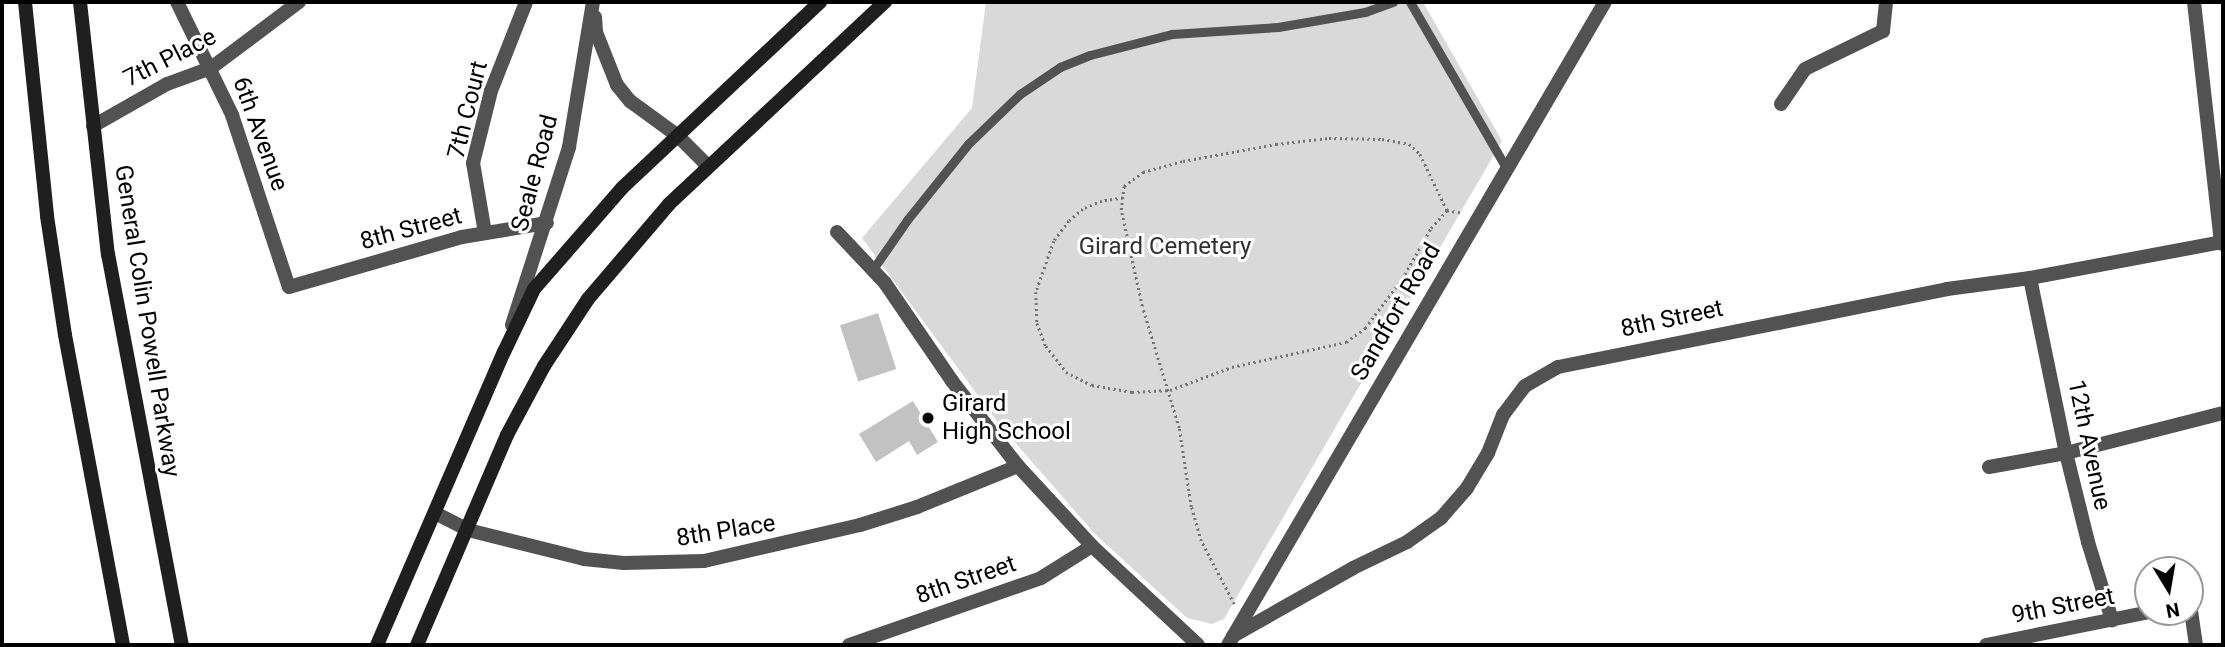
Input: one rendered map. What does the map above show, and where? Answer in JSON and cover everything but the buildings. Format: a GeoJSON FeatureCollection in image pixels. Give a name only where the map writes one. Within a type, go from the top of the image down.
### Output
{"type":"FeatureCollection","features":[{"type":"Feature","properties":{"kind":"main road"},"geometry":{"type":"LineString","coordinates":[[25,2],[33,98],[58,295],[123,645]]}},
{"type":"Feature","properties":{"kind":"main road","name":"General Colin Powell Parkway"},"geometry":{"type":"LineString","coordinates":[[80,2],[116,302],[182,645]]}},
{"type":"Feature","properties":{"kind":"main road"},"geometry":{"type":"LineString","coordinates":[[377,645],[503,352],[534,289],[622,188],[820,2]]}},
{"type":"Feature","properties":{"kind":"main road"},"geometry":{"type":"LineString","coordinates":[[417,645],[507,435],[565,332],[638,237],[708,166],[885,2]]}},
{"type":"Feature","properties":{"kind":"street","name":"6th Avenue"},"geometry":{"type":"LineString","coordinates":[[177,2],[232,115],[289,287]]}},
{"type":"Feature","properties":{"kind":"street","name":"7th Place"},"geometry":{"type":"LineString","coordinates":[[93,126],[158,88],[211,68],[299,2]]}},
{"type":"Feature","properties":{"kind":"street","name":"7th Court"},"geometry":{"type":"LineString","coordinates":[[485,233],[473,163],[491,91],[526,2]]}},
{"type":"Feature","properties":{"kind":"street","name":"Seale Road"},"geometry":{"type":"LineString","coordinates":[[594,2],[596,32],[617,85],[631,101],[678,136],[708,166]]}},
{"type":"Feature","properties":{"kind":"street","name":"Seale Road"},"geometry":{"type":"LineString","coordinates":[[503,352],[547,223],[569,147],[594,2]]}},
{"type":"Feature","properties":{"kind":"street","name":"Sandfort Road"},"geometry":{"type":"LineString","coordinates":[[1230,640],[1605,2]]}},
{"type":"Feature","properties":{"kind":"street"},"geometry":{"type":"LineString","coordinates":[[1782,104],[1805,69],[1883,31],[1886,2]]}},
{"type":"Feature","properties":{"kind":"street"},"geometry":{"type":"LineString","coordinates":[[2194,2],[2222,243]]}},
{"type":"Feature","properties":{"kind":"street","name":"8th Street"},"geometry":{"type":"LineString","coordinates":[[289,287],[461,237],[547,223]]}},
{"type":"Feature","properties":{"kind":"street"},"geometry":{"type":"LineString","coordinates":[[837,232],[873,269],[952,381],[1018,466],[1092,546],[1198,645]]}},
{"type":"Feature","properties":{"kind":"street","name":"8th Street"},"geometry":{"type":"LineString","coordinates":[[1230,640],[1353,568],[1407,542],[1441,518],[1467,488],[1488,453],[1503,415],[1517,396],[1525,386],[1558,367],[1947,289],[2030,278],[2222,243]]}},
{"type":"Feature","properties":{"kind":"street","name":"12th Avenue"},"geometry":{"type":"LineString","coordinates":[[2030,278],[2066,453],[2088,542],[2112,620]]}},
{"type":"Feature","properties":{"kind":"street"},"geometry":{"type":"LineString","coordinates":[[1989,467],[2066,453],[2223,413]]}},
{"type":"Feature","properties":{"kind":"street","name":"8th Place"},"geometry":{"type":"LineString","coordinates":[[435,513],[468,530],[584,559],[624,563],[704,561],[860,525],[917,507],[1018,466]]}},
{"type":"Feature","properties":{"kind":"street","name":"8th Street"},"geometry":{"type":"LineString","coordinates":[[849,645],[1041,578],[1092,546]]}},
{"type":"Feature","properties":{"kind":"street","name":"9th Street"},"geometry":{"type":"LineString","coordinates":[[1986,645],[2134,615]]}},
{"type":"Feature","properties":{"kind":"street"},"geometry":{"type":"LineString","coordinates":[[2193,626],[2196,645]]}},
{"type":"Feature","properties":{"kind":"lane"},"geometry":{"type":"LineString","coordinates":[[873,269],[906,220],[968,144],[1020,94],[1060,67],[1090,55],[1172,34],[1278,27],[1365,12],[1393,2]]}},
{"type":"Feature","properties":{"kind":"lane"},"geometry":{"type":"LineString","coordinates":[[1410,2],[1507,169]]}},
{"type":"Feature","properties":{"kind":"path"},"geometry":{"type":"LineString","coordinates":[[1243,619],[1201,541],[1191,507],[1170,390],[1142,306],[1121,210],[1125,186],[1143,172],[1183,161],[1303,141],[1382,139],[1409,144],[1420,154],[1447,210]]}},
{"type":"Feature","properties":{"kind":"path"},"geometry":{"type":"LineString","coordinates":[[1123,198],[1102,201],[1083,209],[1069,221],[1054,241],[1036,292],[1037,323],[1046,346],[1066,372],[1092,385],[1132,392],[1170,390],[1232,367],[1346,342],[1365,328],[1402,279],[1431,228],[1447,210]]}},
{"type":"Feature","properties":{"kind":"path"},"geometry":{"type":"LineString","coordinates":[[1447,210],[1478,216]]}},
{"type":"Feature","properties":{"kind":"green space","name":"Girard Cemetery"},"geometry":{"type":"Polygon","coordinates":[[[986,2],[1423,2],[1502,141],[1224,619],[1212,624],[1187,618],[1095,534],[999,424],[862,238],[972,108],[986,2]]]}},
{"type":"Feature","properties":{"kind":"place","name":"Girard High School"},"geometry":{"type":"Point","coordinates":[928,418]}}]}
